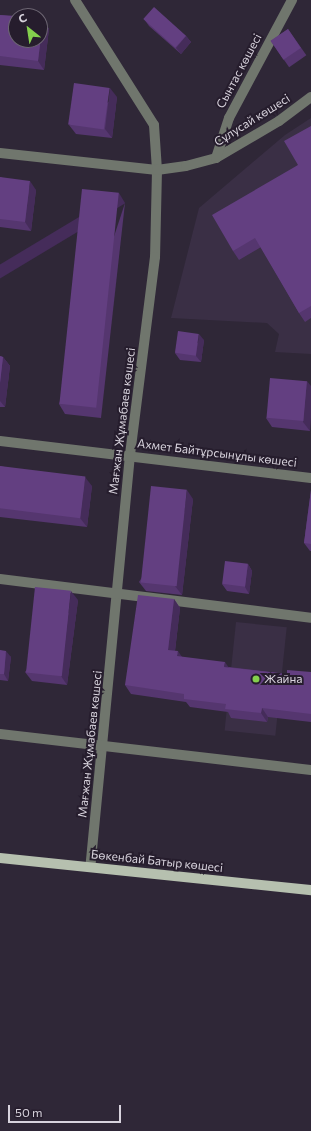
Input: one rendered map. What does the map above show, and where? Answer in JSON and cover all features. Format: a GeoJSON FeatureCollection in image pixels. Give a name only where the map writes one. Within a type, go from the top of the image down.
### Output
{"type":"FeatureCollection","features":[{"type":"Feature","properties":{"kind":"main road","name":"Бөкенбай Батыр көшесі"},"geometry":{"type":"LineString","coordinates":[[0,858],[311,890]]}},
{"type":"Feature","properties":{"kind":"street","name":"Мағжан Жұмабаев көшесі"},"geometry":{"type":"LineString","coordinates":[[75,0],[154,125],[157,170],[155,257],[130,455],[103,746],[90,867]]}},
{"type":"Feature","properties":{"kind":"street","name":"Сынтас көшесі"},"geometry":{"type":"LineString","coordinates":[[216,158],[229,118],[292,0]]}},
{"type":"Feature","properties":{"kind":"street","name":"Сұлусай көшесі"},"geometry":{"type":"LineString","coordinates":[[0,152],[157,170],[186,166],[216,158],[279,121],[311,97]]}},
{"type":"Feature","properties":{"kind":"street","name":"Ахмет Байтұрсынұлы көшесі"},"geometry":{"type":"LineString","coordinates":[[0,441],[130,455],[311,478]]}},
{"type":"Feature","properties":{"kind":"street"},"geometry":{"type":"LineString","coordinates":[[0,579],[117,592],[311,618]]}},
{"type":"Feature","properties":{"kind":"street"},"geometry":{"type":"LineString","coordinates":[[0,734],[311,770]]}},
{"type":"Feature","properties":{"kind":"shaded area"},"geometry":{"type":"Polygon","coordinates":[[[311,118],[311,354],[275,352],[279,334],[267,323],[171,318],[199,208],[285,135],[311,118]]]}},
{"type":"Feature","properties":{"kind":"shaded area","name":"Жайна"},"geometry":{"type":"Polygon","coordinates":[[[236,622],[287,627],[275,736],[225,730],[236,622]]]}},
{"type":"Feature","properties":{"kind":"building"},"geometry":{"type":"Polygon","coordinates":[[[154,7],[186,36],[175,48],[143,19],[154,7]]]}},
{"type":"Feature","properties":{"kind":"building"},"geometry":{"type":"Polygon","coordinates":[[[0,15],[8,16],[8,48],[40,48],[38,61],[0,56],[0,15]]]}},
{"type":"Feature","properties":{"kind":"building"},"geometry":{"type":"Polygon","coordinates":[[[288,29],[301,48],[283,60],[271,41],[288,29]]]}},
{"type":"Feature","properties":{"kind":"building"},"geometry":{"type":"Polygon","coordinates":[[[74,83],[110,88],[104,130],[68,125],[74,83]]]}},
{"type":"Feature","properties":{"kind":"building"},"geometry":{"type":"Polygon","coordinates":[[[311,126],[311,306],[299,313],[255,238],[233,251],[212,215],[298,165],[284,141],[311,126]]]}},
{"type":"Feature","properties":{"kind":"building"},"geometry":{"type":"Polygon","coordinates":[[[0,177],[30,181],[25,222],[0,219],[0,177]]]}},
{"type":"Feature","properties":{"kind":"building"},"geometry":{"type":"Polygon","coordinates":[[[82,189],[119,193],[96,408],[59,404],[82,189]]]}},
{"type":"Feature","properties":{"kind":"building"},"geometry":{"type":"Polygon","coordinates":[[[178,331],[199,334],[196,356],[175,353],[178,331]]]}},
{"type":"Feature","properties":{"kind":"building"},"geometry":{"type":"Polygon","coordinates":[[[0,356],[3,357],[0,383],[0,356]]]}},
{"type":"Feature","properties":{"kind":"building"},"geometry":{"type":"Polygon","coordinates":[[[270,378],[307,381],[303,421],[267,418],[270,378]]]}},
{"type":"Feature","properties":{"kind":"building"},"geometry":{"type":"Polygon","coordinates":[[[0,466],[85,476],[80,518],[0,508],[0,466]]]}},
{"type":"Feature","properties":{"kind":"building"},"geometry":{"type":"Polygon","coordinates":[[[151,486],[187,490],[177,586],[141,582],[151,486]]]}},
{"type":"Feature","properties":{"kind":"building"},"geometry":{"type":"Polygon","coordinates":[[[311,490],[311,544],[304,543],[311,490]]]}},
{"type":"Feature","properties":{"kind":"building"},"geometry":{"type":"Polygon","coordinates":[[[225,561],[248,564],[245,587],[222,584],[225,561]]]}},
{"type":"Feature","properties":{"kind":"building"},"geometry":{"type":"Polygon","coordinates":[[[35,587],[71,591],[62,676],[26,673],[35,587]]]}},
{"type":"Feature","properties":{"kind":"building"},"geometry":{"type":"Polygon","coordinates":[[[138,595],[174,599],[168,650],[178,651],[177,656],[225,662],[224,667],[287,674],[287,670],[311,672],[311,714],[262,708],[261,713],[225,709],[226,704],[184,699],[184,694],[125,685],[138,595]]]}},
{"type":"Feature","properties":{"kind":"building"},"geometry":{"type":"Polygon","coordinates":[[[0,650],[6,651],[4,674],[0,674],[0,650]]]}},
{"type":"Feature","properties":{"kind":"place","name":"Жайна"},"geometry":{"type":"Point","coordinates":[256,679]}}]}
